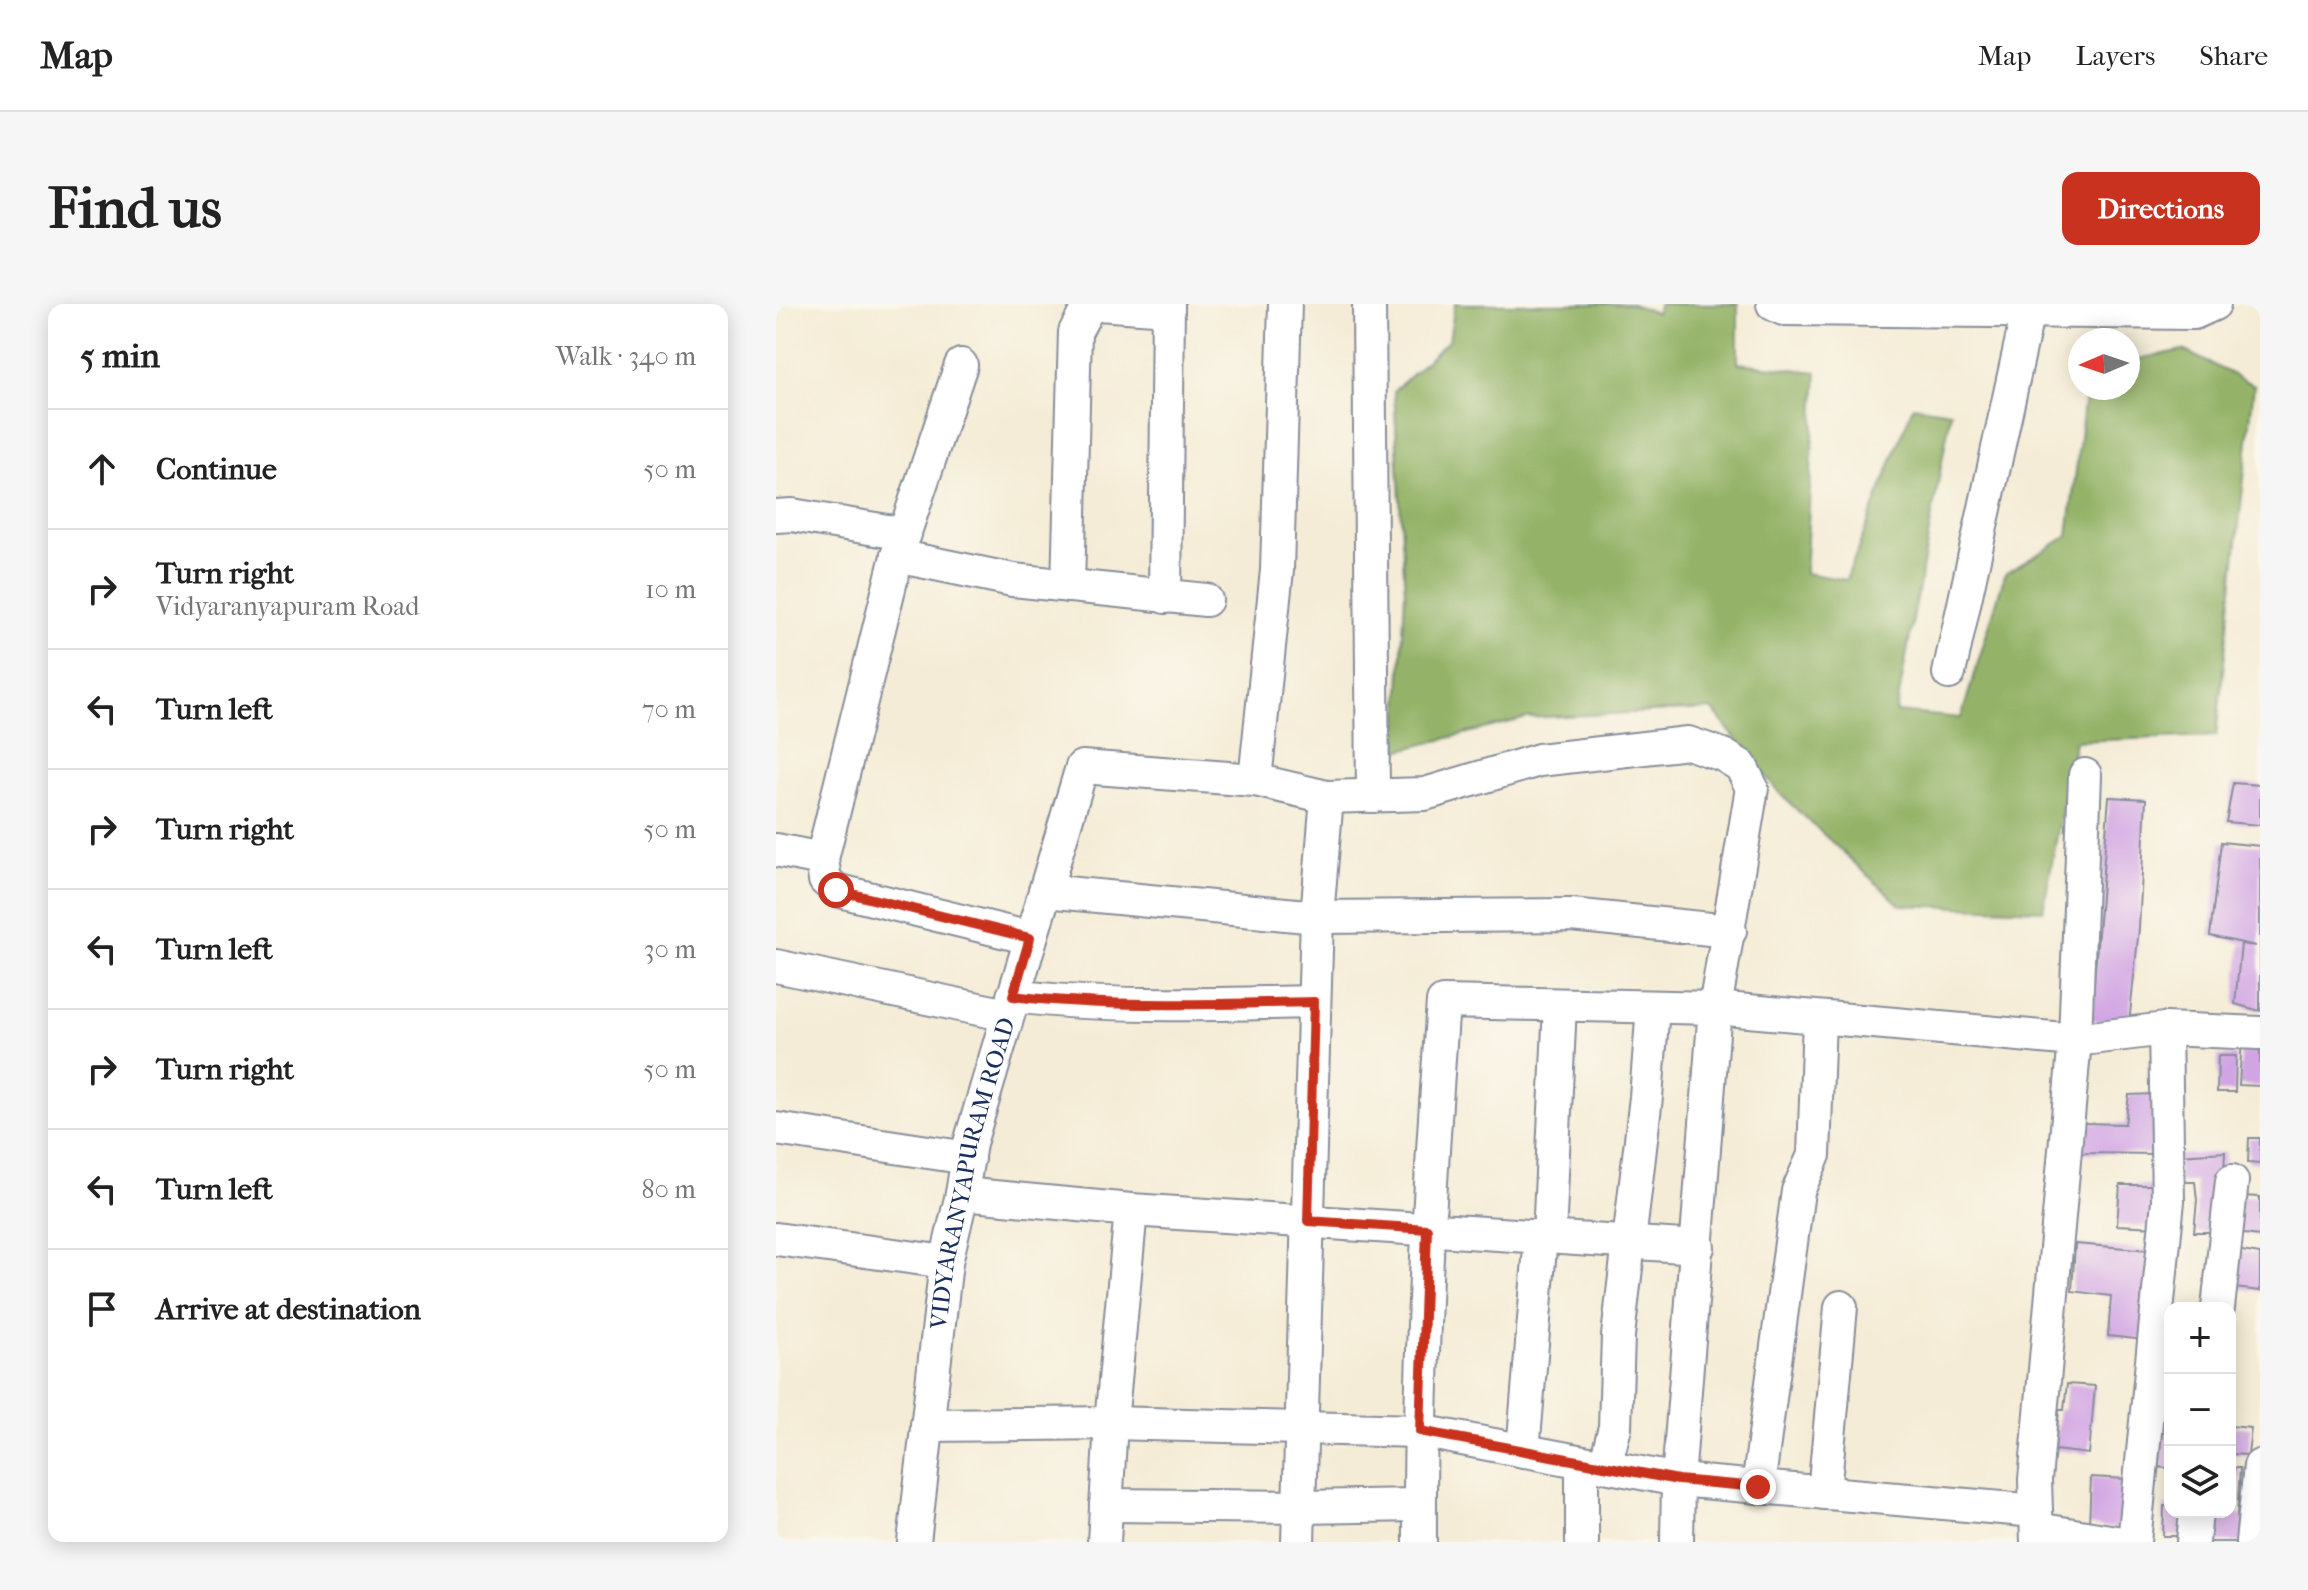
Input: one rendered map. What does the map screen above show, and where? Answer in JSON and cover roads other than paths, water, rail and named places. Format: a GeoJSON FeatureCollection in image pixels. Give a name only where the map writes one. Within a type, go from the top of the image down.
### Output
{"type":"FeatureCollection","features":[{"type":"Feature","properties":{"kind":"street"},"geometry":{"type":"LineString","coordinates":[[1068,586],[1075,332],[1087,310],[1098,304],[1168,306],[1165,597]]}},
{"type":"Feature","properties":{"kind":"street"},"geometry":{"type":"LineString","coordinates":[[1285,304],[1277,570],[1255,780],[1327,797],[1425,794],[1539,760],[1688,743],[1723,755],[1741,766],[1752,788],[1715,1008],[1678,1480],[1677,1542]]}},
{"type":"Feature","properties":{"kind":"street"},"geometry":{"type":"LineString","coordinates":[[1369,304],[1373,796]]}},
{"type":"Feature","properties":{"kind":"street"},"geometry":{"type":"LineString","coordinates":[[1773,304],[1783,309],[2194,313],[2214,304]]}},
{"type":"Feature","properties":{"kind":"street"},"geometry":{"type":"LineString","coordinates":[[1949,673],[2028,311]]}},
{"type":"Feature","properties":{"kind":"street"},"geometry":{"type":"LineString","coordinates":[[961,365],[901,545],[822,859],[825,880],[836,890],[1030,938]]}},
{"type":"Feature","properties":{"kind":"street"},"geometry":{"type":"LineString","coordinates":[[776,516],[792,515],[1013,580],[1206,600]]}},
{"type":"Feature","properties":{"kind":"street","name":"VIDYARANYAPURAM ROAD"},"geometry":{"type":"LineString","coordinates":[[914,1542],[946,1262],[968,1158],[1010,1005],[1082,767],[1255,780]]}},
{"type":"Feature","properties":{"kind":"street"},"geometry":{"type":"LineString","coordinates":[[2037,1527],[2035,1480],[2075,1040],[2085,775]]}},
{"type":"Feature","properties":{"kind":"street"},"geometry":{"type":"LineString","coordinates":[[1298,1542],[1317,917],[1327,797]]}},
{"type":"Feature","properties":{"kind":"street"},"geometry":{"type":"LineString","coordinates":[[776,850],[822,859]]}},
{"type":"Feature","properties":{"kind":"street"},"geometry":{"type":"LineString","coordinates":[[1045,891],[1317,917],[1571,915],[1730,931]]}},
{"type":"Feature","properties":{"kind":"street"},"geometry":{"type":"LineString","coordinates":[[776,966],[1010,1005],[1060,1002],[1149,1005],[1314,1002]]}},
{"type":"Feature","properties":{"kind":"street"},"geometry":{"type":"LineString","coordinates":[[1420,1542],[1420,1431],[1427,1229],[1443,1002],[1715,1008],[2075,1040],[2165,1029],[2260,1033]]}},
{"type":"Feature","properties":{"kind":"street"},"geometry":{"type":"LineString","coordinates":[[1523,1451],[1545,1237],[1560,1005]]}},
{"type":"Feature","properties":{"kind":"street"},"geometry":{"type":"LineString","coordinates":[[1582,1542],[1594,1464],[1615,1427],[1618,1336],[1646,1097],[1653,1007]]}},
{"type":"Feature","properties":{"kind":"street"},"geometry":{"type":"LineString","coordinates":[[1758,1487],[1798,1191],[1814,1155],[1819,1018]]}},
{"type":"Feature","properties":{"kind":"street"},"geometry":{"type":"LineString","coordinates":[[2134,1542],[2168,1201],[2165,1029]]}},
{"type":"Feature","properties":{"kind":"street"},"geometry":{"type":"LineString","coordinates":[[776,1129],[968,1158]]}},
{"type":"Feature","properties":{"kind":"street"},"geometry":{"type":"LineString","coordinates":[[2219,1302],[2232,1181]]}},
{"type":"Feature","properties":{"kind":"street"},"geometry":{"type":"LineString","coordinates":[[962,1194],[1131,1210],[1698,1247]]}},
{"type":"Feature","properties":{"kind":"street"},"geometry":{"type":"LineString","coordinates":[[1104,1542],[1111,1423],[1131,1210]]}},
{"type":"Feature","properties":{"kind":"street"},"geometry":{"type":"LineString","coordinates":[[776,1239],[946,1262]]}},
{"type":"Feature","properties":{"kind":"street"},"geometry":{"type":"LineString","coordinates":[[1824,1493],[1841,1307]]}},
{"type":"Feature","properties":{"kind":"street"},"geometry":{"type":"LineString","coordinates":[[927,1425],[1111,1423],[1420,1431],[1678,1480],[1824,1493],[2116,1542]]}},
{"type":"Feature","properties":{"kind":"street"},"geometry":{"type":"LineString","coordinates":[[2252,1542],[2260,1466]]}},
{"type":"Feature","properties":{"kind":"street"},"geometry":{"type":"LineString","coordinates":[[1106,1505],[1420,1505]]}},
{"type":"Feature","properties":{"kind":"street"},"geometry":{"type":"LineString","coordinates":[[2193,1542],[2195,1518]]}}]}
